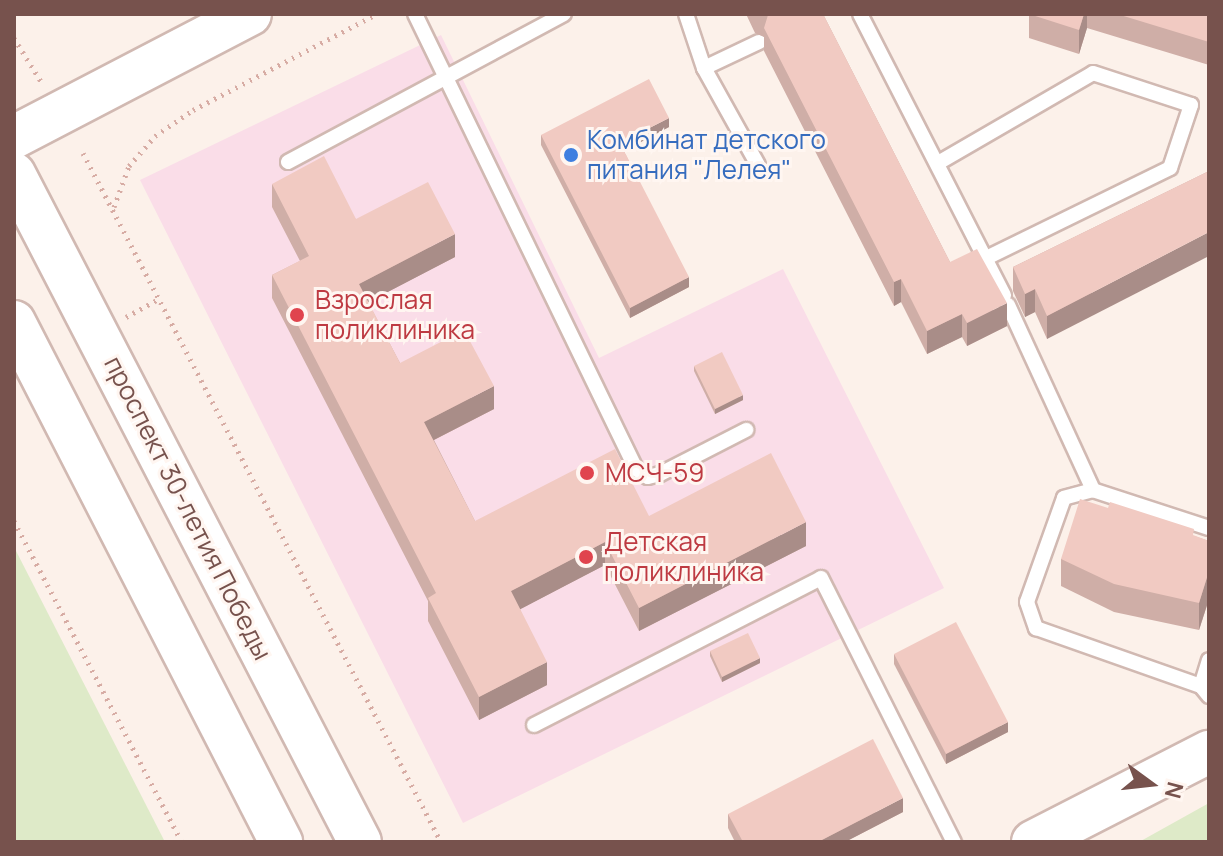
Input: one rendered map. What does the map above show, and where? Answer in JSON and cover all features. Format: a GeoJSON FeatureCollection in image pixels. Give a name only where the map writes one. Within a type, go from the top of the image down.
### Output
{"type":"FeatureCollection","features":[{"type":"Feature","properties":{"kind":"main road"},"geometry":{"type":"LineString","coordinates":[[14,137],[250,14]]}},
{"type":"Feature","properties":{"kind":"main road","name":"проспект 30-летия Победы"},"geometry":{"type":"LineString","coordinates":[[14,174],[360,842]]}},
{"type":"Feature","properties":{"kind":"main road"},"geometry":{"type":"LineString","coordinates":[[14,322],[281,842]]}},
{"type":"Feature","properties":{"kind":"main road"},"geometry":{"type":"LineString","coordinates":[[1033,842],[1209,752]]}},
{"type":"Feature","properties":{"kind":"lane"},"geometry":{"type":"LineString","coordinates":[[415,14],[636,469],[648,477],[660,474],[746,430]]}},
{"type":"Feature","properties":{"kind":"lane"},"geometry":{"type":"LineString","coordinates":[[288,162],[447,80],[564,14]]}},
{"type":"Feature","properties":{"kind":"lane"},"geometry":{"type":"LineString","coordinates":[[686,14],[704,68],[758,165]]}},
{"type":"Feature","properties":{"kind":"lane"},"geometry":{"type":"LineString","coordinates":[[860,14],[986,258],[1093,490]]}},
{"type":"Feature","properties":{"kind":"lane"},"geometry":{"type":"LineString","coordinates":[[704,68],[759,42]]}},
{"type":"Feature","properties":{"kind":"lane"},"geometry":{"type":"LineString","coordinates":[[938,163],[1093,73],[1191,105],[1170,168],[986,258]]}},
{"type":"Feature","properties":{"kind":"lane"},"geometry":{"type":"LineString","coordinates":[[1209,528],[1093,490],[1064,498],[1027,602],[1036,628],[1205,691],[1209,660]]}},
{"type":"Feature","properties":{"kind":"lane"},"geometry":{"type":"LineString","coordinates":[[534,725],[821,578],[954,842]]}},
{"type":"Feature","properties":{"kind":"path"},"geometry":{"type":"LineString","coordinates":[[114,207],[129,166],[155,136],[193,110],[377,14]]}},
{"type":"Feature","properties":{"kind":"path"},"geometry":{"type":"LineString","coordinates":[[14,38],[42,83]]}},
{"type":"Feature","properties":{"kind":"path"},"geometry":{"type":"LineString","coordinates":[[83,153],[114,207],[441,842]]}},
{"type":"Feature","properties":{"kind":"path"},"geometry":{"type":"LineString","coordinates":[[14,521],[182,842]]}},
{"type":"Feature","properties":{"kind":"shaded area","name":"МСЧ-59"},"geometry":{"type":"Polygon","coordinates":[[[441,35],[599,358],[783,269],[944,588],[463,823],[140,180],[441,35]]]}},
{"type":"Feature","properties":{"kind":"green space"},"geometry":{"type":"Polygon","coordinates":[[[14,547],[165,842],[14,842],[14,547]]]}},
{"type":"Feature","properties":{"kind":"green space"},"geometry":{"type":"Polygon","coordinates":[[[1209,803],[1209,842],[1139,842],[1209,803]]]}},
{"type":"Feature","properties":{"kind":"building"},"geometry":{"type":"Polygon","coordinates":[[[765,14],[823,14],[950,262],[977,249],[1007,303],[967,323],[962,314],[927,331],[901,279],[894,282],[764,28],[768,15],[765,14]]]}},
{"type":"Feature","properties":{"kind":"building"},"geometry":{"type":"Polygon","coordinates":[[[1029,14],[1084,14],[1079,30],[1029,14]]]}},
{"type":"Feature","properties":{"kind":"building"},"geometry":{"type":"Polygon","coordinates":[[[1117,14],[1209,14],[1209,42],[1117,14]]]}},
{"type":"Feature","properties":{"kind":"building"},"geometry":{"type":"Polygon","coordinates":[[[649,79],[669,118],[620,143],[689,277],[630,308],[541,135],[649,79]]]}},
{"type":"Feature","properties":{"kind":"building"},"geometry":{"type":"Polygon","coordinates":[[[324,156],[356,219],[428,182],[455,234],[359,284],[400,363],[464,330],[494,386],[424,422],[475,521],[615,449],[649,516],[771,453],[806,522],[639,608],[605,542],[511,591],[547,662],[479,697],[428,598],[436,593],[272,275],[309,256],[272,184],[324,156]]]}},
{"type":"Feature","properties":{"kind":"building"},"geometry":{"type":"Polygon","coordinates":[[[1209,171],[1209,232],[1047,316],[1035,289],[1025,294],[1013,267],[1209,171]]]}},
{"type":"Feature","properties":{"kind":"building"},"geometry":{"type":"Polygon","coordinates":[[[722,352],[743,395],[715,409],[694,366],[722,352]]]}},
{"type":"Feature","properties":{"kind":"building"},"geometry":{"type":"Polygon","coordinates":[[[1080,499],[1108,508],[1110,502],[1194,529],[1193,535],[1209,541],[1209,571],[1199,603],[1114,584],[1061,559],[1080,499]]]}},
{"type":"Feature","properties":{"kind":"building"},"geometry":{"type":"Polygon","coordinates":[[[956,622],[1008,722],[946,754],[894,654],[956,622]]]}},
{"type":"Feature","properties":{"kind":"building"},"geometry":{"type":"Polygon","coordinates":[[[748,633],[760,658],[722,677],[710,651],[748,633]]]}},
{"type":"Feature","properties":{"kind":"building"},"geometry":{"type":"Polygon","coordinates":[[[873,739],[903,798],[818,842],[743,842],[728,814],[873,739]]]}},
{"type":"Feature","properties":{"kind":"place","name":"Комбинат детского питания \"Лелея\""},"geometry":{"type":"Point","coordinates":[571,155]}},
{"type":"Feature","properties":{"kind":"place","name":"Взрослая поликлиника"},"geometry":{"type":"Point","coordinates":[297,315]}},
{"type":"Feature","properties":{"kind":"place","name":"МСЧ-59"},"geometry":{"type":"Point","coordinates":[587,473]}},
{"type":"Feature","properties":{"kind":"place","name":"Детская поликлиника"},"geometry":{"type":"Point","coordinates":[586,557]}}]}
